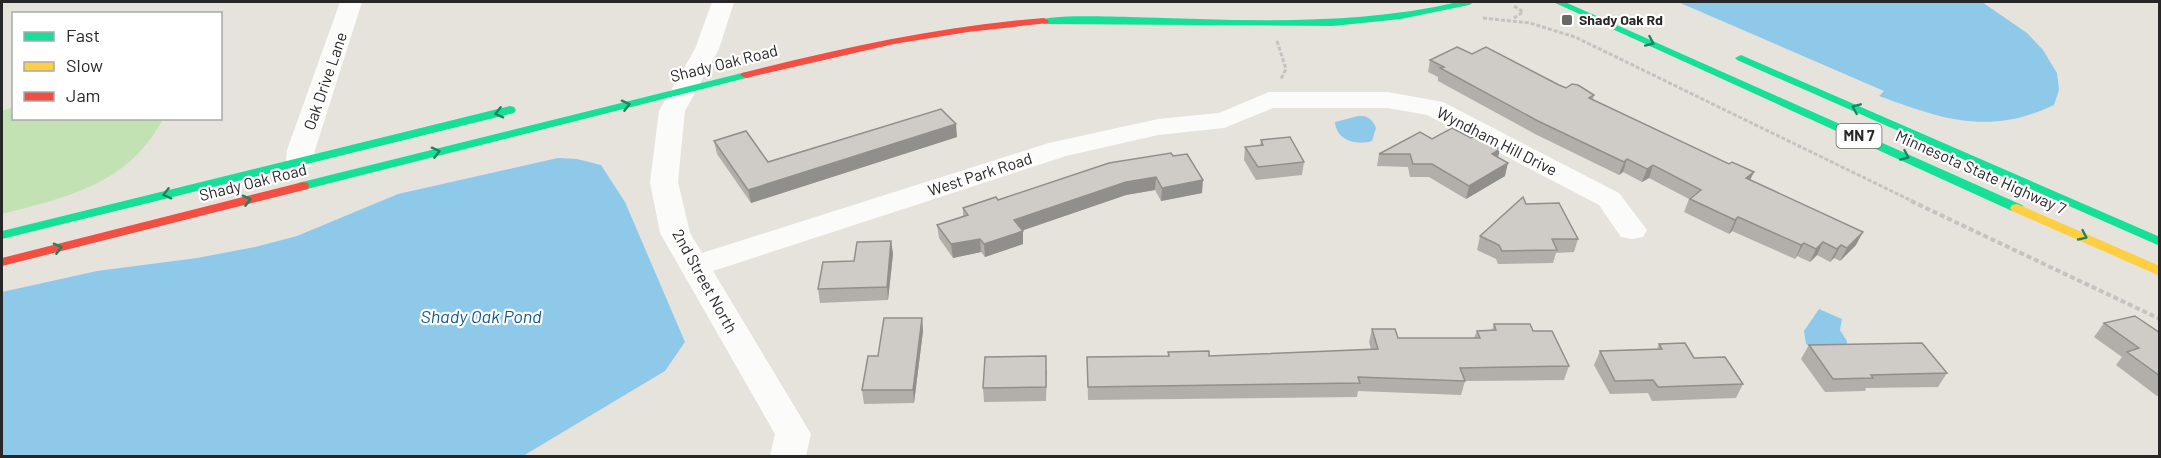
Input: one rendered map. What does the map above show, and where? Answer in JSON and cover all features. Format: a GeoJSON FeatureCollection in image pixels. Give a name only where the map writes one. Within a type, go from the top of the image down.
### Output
{"type":"FeatureCollection","features":[{"type":"Feature","properties":{"kind":"main road","name":"Shady Oak Road"},"geometry":{"type":"LineString","coordinates":[[2,262],[697,70],[848,49],[942,31],[984,26],[1102,19],[1324,25],[1401,18],[1469,2]]}},
{"type":"Feature","properties":{"kind":"main road","name":"Minnesota State Highway 7"},"geometry":{"type":"LineString","coordinates":[[1558,2],[2160,272]]}},
{"type":"Feature","properties":{"kind":"main road","name":"Minnesota State Highway 7"},"geometry":{"type":"LineString","coordinates":[[1726,51],[2160,242]]}},
{"type":"Feature","properties":{"kind":"main road","name":"Shady Oak Road"},"geometry":{"type":"LineString","coordinates":[[2,235],[520,108]]}},
{"type":"Feature","properties":{"kind":"street","name":"Oak Drive Lane"},"geometry":{"type":"LineString","coordinates":[[300,162],[301,150],[351,2]]}},
{"type":"Feature","properties":{"kind":"street","name":"2nd Street North"},"geometry":{"type":"LineString","coordinates":[[723,2],[697,70],[672,111],[664,182],[675,233],[793,434],[788,456]]}},
{"type":"Feature","properties":{"kind":"street","name":"Wyndham Hill Drive"},"geometry":{"type":"LineString","coordinates":[[1269,100],[1388,100],[1434,108],[1609,199],[1632,230]]}},
{"type":"Feature","properties":{"kind":"street","name":"West Park Road"},"geometry":{"type":"LineString","coordinates":[[695,266],[1059,149],[1158,127],[1224,120],[1269,100]]}},
{"type":"Feature","properties":{"kind":"path"},"geometry":{"type":"LineString","coordinates":[[1514,6],[1524,12],[1514,18]]}},
{"type":"Feature","properties":{"kind":"path"},"geometry":{"type":"LineString","coordinates":[[1269,100],[1286,69],[1276,38]]}},
{"type":"Feature","properties":{"kind":"green space"},"geometry":{"type":"Polygon","coordinates":[[[12,107],[12,120],[162,120],[149,141],[132,159],[114,173],[73,194],[2,214],[2,111],[12,107]]]}},
{"type":"Feature","properties":{"kind":"water"},"geometry":{"type":"Polygon","coordinates":[[[1678,2],[1982,2],[2027,33],[2043,50],[2057,73],[2059,90],[2054,105],[2008,120],[1966,121],[1945,117],[1879,96],[1884,91],[1678,2]]]}},
{"type":"Feature","properties":{"kind":"water"},"geometry":{"type":"Polygon","coordinates":[[[1358,116],[1367,117],[1375,125],[1372,141],[1360,143],[1348,140],[1336,128],[1335,122],[1358,116]]]}},
{"type":"Feature","properties":{"kind":"water","name":"Shady Oak Pond"},"geometry":{"type":"Polygon","coordinates":[[[558,158],[577,159],[601,165],[625,202],[685,342],[665,371],[523,456],[2,456],[2,292],[97,271],[197,258],[255,247],[297,236],[398,194],[558,158]]]}},
{"type":"Feature","properties":{"kind":"water"},"geometry":{"type":"Polygon","coordinates":[[[1819,309],[1842,319],[1840,330],[1847,341],[1847,348],[1812,348],[1806,344],[1804,331],[1819,309]]]}},
{"type":"Feature","properties":{"kind":"building"},"geometry":{"type":"Polygon","coordinates":[[[1457,47],[1472,54],[1486,47],[1566,88],[1572,84],[1578,85],[1594,95],[1589,98],[1729,164],[1732,162],[1754,172],[1746,178],[1863,232],[1847,248],[1841,245],[1837,249],[1823,242],[1816,249],[1804,243],[1801,245],[1738,217],[1735,220],[1690,199],[1701,190],[1653,165],[1647,169],[1627,159],[1624,162],[1538,121],[1440,68],[1444,67],[1430,60],[1457,47]]]}},
{"type":"Feature","properties":{"kind":"building"},"geometry":{"type":"Polygon","coordinates":[[[941,109],[956,124],[748,190],[714,141],[746,131],[768,162],[941,109]]]}},
{"type":"Feature","properties":{"kind":"building"},"geometry":{"type":"Polygon","coordinates":[[[1452,128],[1471,138],[1476,136],[1500,149],[1492,154],[1508,163],[1469,186],[1432,164],[1413,164],[1410,154],[1379,154],[1420,132],[1432,139],[1452,128]]]}},
{"type":"Feature","properties":{"kind":"building"},"geometry":{"type":"Polygon","coordinates":[[[1290,137],[1304,162],[1258,167],[1245,147],[1263,145],[1261,140],[1290,137]]]}},
{"type":"Feature","properties":{"kind":"building"},"geometry":{"type":"Polygon","coordinates":[[[1171,153],[1173,156],[1187,154],[1203,180],[1162,188],[1156,177],[1126,182],[1014,220],[1023,231],[984,244],[980,239],[951,244],[937,225],[968,215],[963,208],[996,197],[998,200],[1109,163],[1171,153]]]}},
{"type":"Feature","properties":{"kind":"building"},"geometry":{"type":"Polygon","coordinates":[[[1523,197],[1526,204],[1559,203],[1578,239],[1552,239],[1557,250],[1502,251],[1499,245],[1480,236],[1523,197]]]}},
{"type":"Feature","properties":{"kind":"building"},"geometry":{"type":"Polygon","coordinates":[[[891,241],[887,287],[818,289],[823,262],[854,261],[857,242],[891,241]]]}},
{"type":"Feature","properties":{"kind":"building"},"geometry":{"type":"Polygon","coordinates":[[[2135,316],[2160,333],[2160,376],[2127,352],[2139,348],[2104,323],[2135,316]]]}},
{"type":"Feature","properties":{"kind":"building"},"geometry":{"type":"Polygon","coordinates":[[[884,318],[922,318],[913,390],[862,390],[868,356],[878,356],[884,318]]]}},
{"type":"Feature","properties":{"kind":"building"},"geometry":{"type":"Polygon","coordinates":[[[1494,324],[1530,324],[1533,331],[1552,331],[1569,366],[1460,368],[1465,381],[1358,377],[1360,383],[1088,387],[1087,357],[1169,356],[1168,352],[1209,351],[1209,356],[1378,349],[1372,329],[1395,329],[1398,338],[1480,338],[1477,331],[1496,330],[1494,324]]]}},
{"type":"Feature","properties":{"kind":"building"},"geometry":{"type":"Polygon","coordinates":[[[1685,343],[1694,358],[1725,357],[1743,384],[1658,387],[1653,380],[1615,381],[1600,351],[1662,349],[1659,344],[1685,343]]]}},
{"type":"Feature","properties":{"kind":"building"},"geometry":{"type":"Polygon","coordinates":[[[1922,343],[1947,373],[1871,375],[1873,378],[1833,379],[1809,345],[1922,343]]]}},
{"type":"Feature","properties":{"kind":"building"},"geometry":{"type":"Polygon","coordinates":[[[1046,356],[1046,387],[983,388],[985,357],[1046,356]]]}},
{"type":"Feature","properties":{"kind":"traffic: fast"},"geometry":{"type":"LineString","coordinates":[[1044,21],[1333,23],[1401,16],[1469,2]]}},
{"type":"Feature","properties":{"kind":"traffic: fast"},"geometry":{"type":"LineString","coordinates":[[1558,2],[2017,208]]}},
{"type":"Feature","properties":{"kind":"traffic: fast"},"geometry":{"type":"LineString","coordinates":[[1741,58],[2160,242]]}},
{"type":"Feature","properties":{"kind":"traffic: fast"},"geometry":{"type":"LineString","coordinates":[[303,186],[746,75]]}},
{"type":"Feature","properties":{"kind":"traffic: fast"},"geometry":{"type":"LineString","coordinates":[[2,235],[510,110]]}},
{"type":"Feature","properties":{"kind":"traffic: slow"},"geometry":{"type":"LineString","coordinates":[[2017,208],[2160,272]]}},
{"type":"Feature","properties":{"kind":"traffic: jam"},"geometry":{"type":"LineString","coordinates":[[746,75],[931,34],[1044,21]]}},
{"type":"Feature","properties":{"kind":"traffic: jam"},"geometry":{"type":"LineString","coordinates":[[2,262],[303,186]]}},
{"type":"Feature","properties":{"kind":"place","name":"Shady Oak Rd"},"geometry":{"type":"Point","coordinates":[1567,20]}}]}
